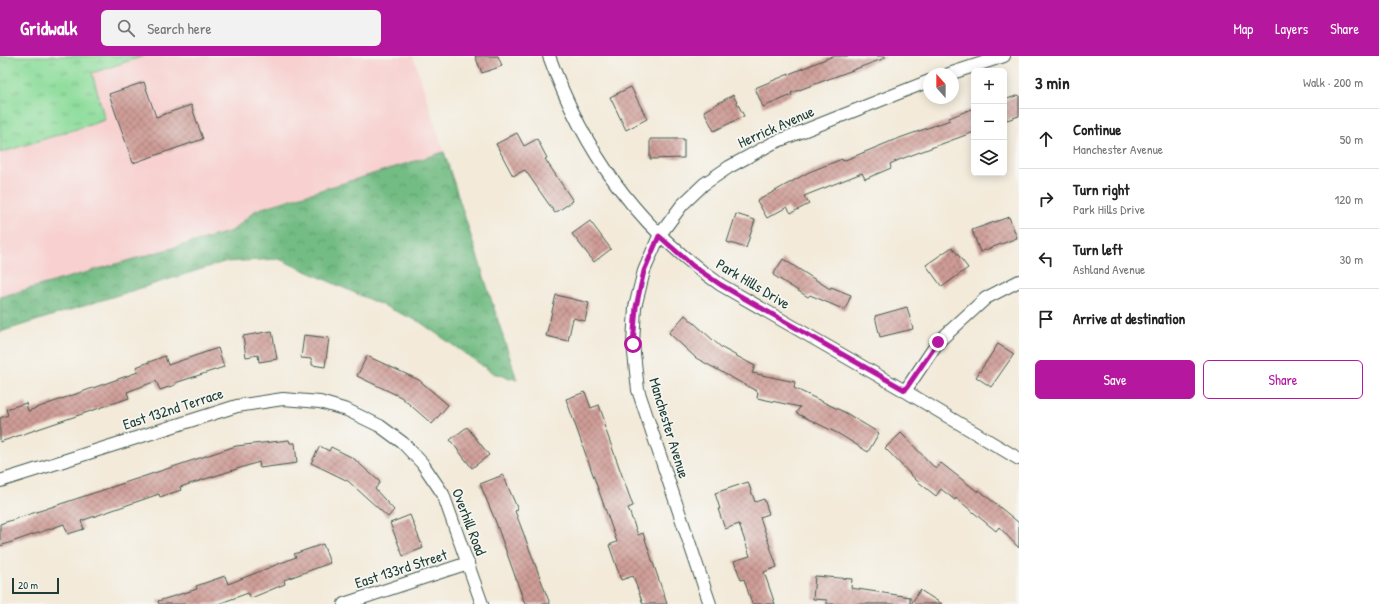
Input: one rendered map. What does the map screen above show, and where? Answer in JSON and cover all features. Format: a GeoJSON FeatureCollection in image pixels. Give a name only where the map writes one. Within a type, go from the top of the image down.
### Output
{"type":"FeatureCollection","features":[{"type":"Feature","properties":{"kind":"street","name":"Park Hills Drive"},"geometry":{"type":"LineString","coordinates":[[549,56],[564,96],[582,132],[616,186],[659,236],[693,266],[721,285],[905,390],[1019,459]]}},
{"type":"Feature","properties":{"kind":"street"},"geometry":{"type":"LineString","coordinates":[[959,71],[1004,56]]}},
{"type":"Feature","properties":{"kind":"street","name":"Herrick Avenue"},"geometry":{"type":"LineString","coordinates":[[659,236],[682,205],[704,184],[729,166],[773,142],[923,83]]}},
{"type":"Feature","properties":{"kind":"street","name":"Manchester Avenue"},"geometry":{"type":"LineString","coordinates":[[659,236],[644,271],[636,307],[633,344],[638,390],[710,604]]}},
{"type":"Feature","properties":{"kind":"street"},"geometry":{"type":"LineString","coordinates":[[905,390],[938,342],[986,298],[1019,281]]}},
{"type":"Feature","properties":{"kind":"street","name":"East 132nd Terrace"},"geometry":{"type":"LineString","coordinates":[[0,481],[237,406],[283,399],[320,402],[347,410],[359,416]]}},
{"type":"Feature","properties":{"kind":"street","name":"Overhill Road"},"geometry":{"type":"LineString","coordinates":[[359,416],[380,426],[403,443],[422,463],[443,494],[482,604]]}},
{"type":"Feature","properties":{"kind":"street","name":"East 133rd Street"},"geometry":{"type":"LineString","coordinates":[[344,604],[468,564]]}},
{"type":"Feature","properties":{"kind":"shaded area"},"geometry":{"type":"Polygon","coordinates":[[[144,56],[413,56],[444,152],[256,210],[232,231],[0,297],[0,153],[105,120],[92,73],[144,56]]]}},
{"type":"Feature","properties":{"kind":"green space"},"geometry":{"type":"Polygon","coordinates":[[[0,56],[144,56],[92,73],[105,120],[0,153],[0,56]]]}},
{"type":"Feature","properties":{"kind":"green space"},"geometry":{"type":"Polygon","coordinates":[[[444,152],[517,380],[493,373],[420,322],[279,259],[224,262],[0,332],[0,297],[232,231],[256,210],[444,152]]]}},
{"type":"Feature","properties":{"kind":"building"},"geometry":{"type":"Polygon","coordinates":[[[475,56],[498,56],[502,66],[482,73],[475,56]]]}},
{"type":"Feature","properties":{"kind":"building"},"geometry":{"type":"Polygon","coordinates":[[[833,56],[885,56],[885,58],[791,93],[792,95],[763,107],[755,88],[833,56]]]}},
{"type":"Feature","properties":{"kind":"building"},"geometry":{"type":"Polygon","coordinates":[[[144,82],[156,117],[191,105],[203,139],[133,163],[109,94],[144,82]]]}},
{"type":"Feature","properties":{"kind":"building"},"geometry":{"type":"Polygon","coordinates":[[[631,87],[647,119],[626,130],[610,97],[631,87]]]}},
{"type":"Feature","properties":{"kind":"building"},"geometry":{"type":"Polygon","coordinates":[[[733,95],[744,116],[714,131],[704,111],[733,95]]]}},
{"type":"Feature","properties":{"kind":"building"},"geometry":{"type":"Polygon","coordinates":[[[1019,95],[1019,116],[1007,120],[1007,104],[1007,99],[1019,95]]]}},
{"type":"Feature","properties":{"kind":"building"},"geometry":{"type":"Polygon","coordinates":[[[971,109],[971,133],[901,159],[890,164],[891,168],[865,179],[862,173],[804,196],[809,204],[791,213],[787,207],[767,218],[757,201],[809,172],[842,159],[843,161],[894,140],[950,120],[949,118],[971,109]]]}},
{"type":"Feature","properties":{"kind":"building"},"geometry":{"type":"Polygon","coordinates":[[[517,133],[524,146],[537,139],[547,158],[545,159],[573,201],[555,213],[525,170],[513,176],[496,144],[517,133]]]}},
{"type":"Feature","properties":{"kind":"building"},"geometry":{"type":"Polygon","coordinates":[[[650,139],[684,139],[684,158],[650,159],[650,139]]]}},
{"type":"Feature","properties":{"kind":"building"},"geometry":{"type":"Polygon","coordinates":[[[736,214],[755,220],[746,248],[727,242],[736,214]]]}},
{"type":"Feature","properties":{"kind":"building"},"geometry":{"type":"Polygon","coordinates":[[[1009,217],[1017,238],[980,252],[972,230],[1009,217]]]}},
{"type":"Feature","properties":{"kind":"building"},"geometry":{"type":"Polygon","coordinates":[[[590,221],[611,249],[594,262],[572,234],[590,221]]]}},
{"type":"Feature","properties":{"kind":"building"},"geometry":{"type":"Polygon","coordinates":[[[952,247],[968,268],[942,287],[926,265],[952,247]]]}},
{"type":"Feature","properties":{"kind":"building"},"geometry":{"type":"Polygon","coordinates":[[[783,259],[830,289],[831,287],[851,295],[845,310],[810,295],[808,297],[773,275],[783,259]]]}},
{"type":"Feature","properties":{"kind":"building"},"geometry":{"type":"Polygon","coordinates":[[[556,295],[589,303],[585,321],[573,318],[568,341],[546,336],[556,295]]]}},
{"type":"Feature","properties":{"kind":"building"},"geometry":{"type":"Polygon","coordinates":[[[907,307],[913,329],[880,337],[875,316],[907,307]]]}},
{"type":"Feature","properties":{"kind":"building"},"geometry":{"type":"Polygon","coordinates":[[[685,315],[722,348],[755,366],[752,373],[795,382],[794,388],[846,413],[879,433],[868,452],[839,434],[796,413],[800,407],[757,398],[758,392],[696,358],[669,333],[685,315]]]}},
{"type":"Feature","properties":{"kind":"building"},"geometry":{"type":"Polygon","coordinates":[[[272,331],[277,359],[259,362],[258,355],[246,357],[243,336],[272,331]]]}},
{"type":"Feature","properties":{"kind":"building"},"geometry":{"type":"Polygon","coordinates":[[[304,335],[329,338],[325,367],[312,365],[312,359],[301,358],[304,335]]]}},
{"type":"Feature","properties":{"kind":"building"},"geometry":{"type":"Polygon","coordinates":[[[998,344],[1014,354],[991,387],[976,377],[998,344]]]}},
{"type":"Feature","properties":{"kind":"building"},"geometry":{"type":"Polygon","coordinates":[[[218,348],[224,367],[175,383],[175,385],[160,390],[156,381],[127,392],[129,398],[0,442],[0,418],[8,415],[6,409],[26,403],[28,411],[138,372],[136,367],[165,356],[168,365],[218,348]]]}},
{"type":"Feature","properties":{"kind":"building"},"geometry":{"type":"Polygon","coordinates":[[[367,356],[419,380],[448,405],[432,424],[401,397],[357,376],[367,356]]]}},
{"type":"Feature","properties":{"kind":"building"},"geometry":{"type":"Polygon","coordinates":[[[585,392],[591,408],[599,405],[606,425],[604,425],[633,506],[628,508],[638,535],[643,533],[667,604],[643,604],[633,576],[621,580],[609,545],[617,542],[566,399],[585,392]]]}},
{"type":"Feature","properties":{"kind":"building"},"geometry":{"type":"Polygon","coordinates":[[[467,427],[489,455],[472,468],[450,440],[467,427]]]}},
{"type":"Feature","properties":{"kind":"building"},"geometry":{"type":"Polygon","coordinates":[[[901,433],[936,469],[941,463],[978,492],[979,490],[1019,523],[1019,548],[999,527],[996,531],[956,498],[955,500],[941,489],[936,496],[916,480],[885,448],[901,433]]]}},
{"type":"Feature","properties":{"kind":"building"},"geometry":{"type":"Polygon","coordinates":[[[289,440],[290,443],[295,443],[297,463],[260,468],[259,462],[180,487],[181,490],[160,497],[159,494],[81,521],[84,529],[68,534],[64,524],[0,546],[0,524],[236,446],[289,440]]]}},
{"type":"Feature","properties":{"kind":"building"},"geometry":{"type":"Polygon","coordinates":[[[320,446],[329,451],[331,447],[353,458],[380,482],[375,489],[394,510],[388,517],[348,481],[311,463],[320,446]]]}},
{"type":"Feature","properties":{"kind":"building"},"geometry":{"type":"Polygon","coordinates":[[[503,475],[518,510],[515,511],[550,604],[525,604],[495,520],[480,484],[503,475]]]}},
{"type":"Feature","properties":{"kind":"building"},"geometry":{"type":"Polygon","coordinates":[[[748,482],[755,502],[764,499],[769,514],[760,517],[777,567],[764,572],[775,604],[752,604],[744,579],[741,580],[734,561],[750,556],[739,524],[725,529],[718,509],[720,509],[715,493],[748,482]]]}},
{"type":"Feature","properties":{"kind":"building"},"geometry":{"type":"Polygon","coordinates":[[[410,515],[423,548],[403,556],[390,523],[410,515]]]}},
{"type":"Feature","properties":{"kind":"building"},"geometry":{"type":"Polygon","coordinates":[[[323,544],[330,563],[284,580],[285,584],[251,598],[248,593],[218,604],[159,604],[158,601],[197,589],[196,586],[225,576],[228,584],[296,557],[294,554],[323,544]]]}},
{"type":"Feature","properties":{"kind":"building"},"geometry":{"type":"Polygon","coordinates":[[[815,576],[852,579],[851,588],[910,597],[910,604],[827,604],[827,600],[813,599],[815,576]]]}},
{"type":"Feature","properties":{"kind":"building"},"geometry":{"type":"Polygon","coordinates":[[[920,590],[942,604],[911,604],[920,590]]]}},
{"type":"Feature","properties":{"kind":"route"},"geometry":{"type":"LineString","coordinates":[[633,344],[636,307],[644,271],[659,236],[693,266],[721,285],[905,390],[938,342]]}}]}
